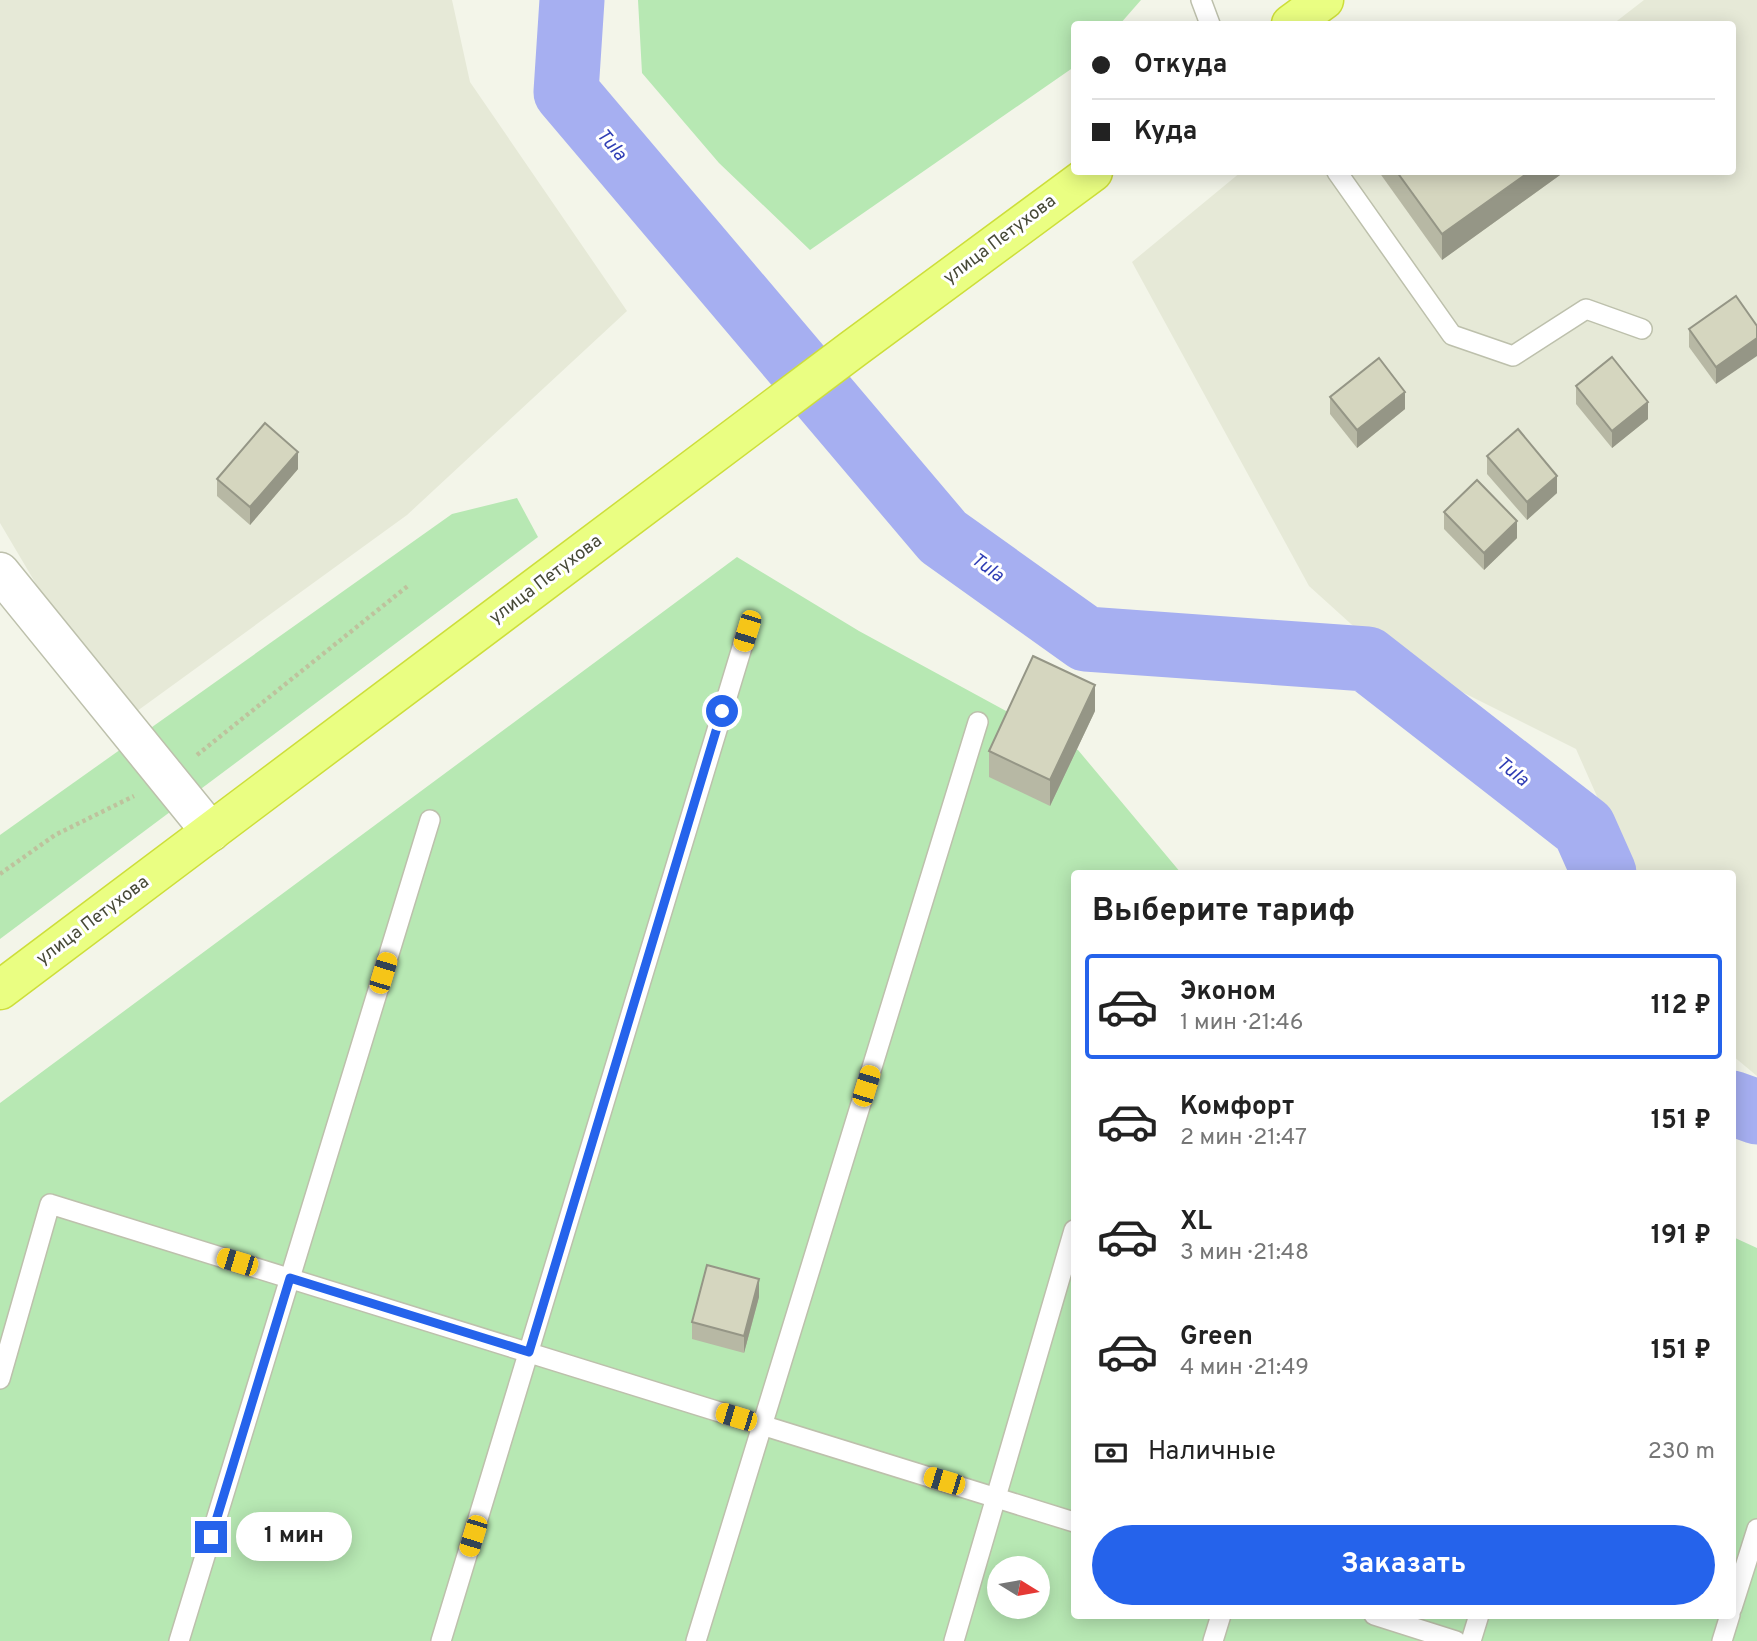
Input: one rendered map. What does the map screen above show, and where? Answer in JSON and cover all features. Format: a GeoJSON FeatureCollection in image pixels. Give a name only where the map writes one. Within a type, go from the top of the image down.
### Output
{"type":"FeatureCollection","features":[{"type":"Feature","properties":{"kind":"highway"},"geometry":{"type":"LineString","coordinates":[[1295,21],[1324,0]]}},
{"type":"Feature","properties":{"kind":"highway","name":"улица Петухова"},"geometry":{"type":"LineString","coordinates":[[0,990],[1089,175]]}},
{"type":"Feature","properties":{"kind":"street"},"geometry":{"type":"LineString","coordinates":[[0,572],[211,832]]}},
{"type":"Feature","properties":{"kind":"lane"},"geometry":{"type":"LineString","coordinates":[[1201,0],[1209,21]]}},
{"type":"Feature","properties":{"kind":"lane"},"geometry":{"type":"LineString","coordinates":[[1340,175],[1452,335],[1513,356],[1586,309],[1642,329]]}},
{"type":"Feature","properties":{"kind":"lane"},"geometry":{"type":"LineString","coordinates":[[441,1641],[747,631]]}},
{"type":"Feature","properties":{"kind":"lane"},"geometry":{"type":"LineString","coordinates":[[696,1641],[978,722]]}},
{"type":"Feature","properties":{"kind":"lane"},"geometry":{"type":"LineString","coordinates":[[179,1641],[430,820]]}},
{"type":"Feature","properties":{"kind":"lane"},"geometry":{"type":"LineString","coordinates":[[0,1379],[50,1204],[1071,1521]]}},
{"type":"Feature","properties":{"kind":"lane"},"geometry":{"type":"LineString","coordinates":[[954,1641],[1071,1240]]}},
{"type":"Feature","properties":{"kind":"lane"},"geometry":{"type":"LineString","coordinates":[[1736,1595],[1757,1529]]}},
{"type":"Feature","properties":{"kind":"lane"},"geometry":{"type":"LineString","coordinates":[[1213,1641],[1219,1619]]}},
{"type":"Feature","properties":{"kind":"lane"},"geometry":{"type":"LineString","coordinates":[[1387,1619],[1456,1641]]}},
{"type":"Feature","properties":{"kind":"lane"},"geometry":{"type":"LineString","coordinates":[[1471,1641],[1478,1619]]}},
{"type":"Feature","properties":{"kind":"lane"},"geometry":{"type":"LineString","coordinates":[[1722,1641],[1729,1619]]}},
{"type":"Feature","properties":{"kind":"path"},"geometry":{"type":"LineString","coordinates":[[0,874],[55,835],[168,779],[409,585]]}},
{"type":"Feature","properties":{"kind":"shaded area"},"geometry":{"type":"Polygon","coordinates":[[[0,0],[452,0],[470,82],[627,311],[407,515],[133,714],[39,589],[0,523],[0,0]]]}},
{"type":"Feature","properties":{"kind":"shaded area"},"geometry":{"type":"Polygon","coordinates":[[[1644,0],[1757,0],[1757,1076],[1736,1058],[1736,870],[1630,870],[1576,749],[1382,652],[1309,586],[1132,262],[1237,175],[1736,175],[1736,21],[1617,21],[1644,0]]]}},
{"type":"Feature","properties":{"kind":"green space"},"geometry":{"type":"Polygon","coordinates":[[[638,0],[1141,0],[1123,21],[1071,21],[1071,69],[810,250],[719,163],[642,73],[638,0]]]}},
{"type":"Feature","properties":{"kind":"green space"},"geometry":{"type":"Polygon","coordinates":[[[517,498],[538,537],[0,939],[0,835],[452,514],[517,498]]]}},
{"type":"Feature","properties":{"kind":"green space"},"geometry":{"type":"Polygon","coordinates":[[[737,557],[859,631],[1078,750],[1178,870],[1071,870],[1071,1619],[1736,1619],[1736,1238],[1757,1248],[1757,1641],[0,1641],[0,1103],[737,557]]]}},
{"type":"Feature","properties":{"kind":"building"},"geometry":{"type":"Polygon","coordinates":[[[1399,175],[1525,175],[1442,234],[1399,175]]]}},
{"type":"Feature","properties":{"kind":"building"},"geometry":{"type":"Polygon","coordinates":[[[1736,296],[1757,326],[1757,338],[1716,367],[1689,329],[1736,296]]]}},
{"type":"Feature","properties":{"kind":"building"},"geometry":{"type":"Polygon","coordinates":[[[1612,357],[1648,402],[1612,431],[1576,386],[1612,357]]]}},
{"type":"Feature","properties":{"kind":"building"},"geometry":{"type":"Polygon","coordinates":[[[1379,358],[1405,392],[1357,430],[1330,397],[1379,358]]]}},
{"type":"Feature","properties":{"kind":"building"},"geometry":{"type":"Polygon","coordinates":[[[265,423],[298,452],[250,507],[217,479],[265,423]]]}},
{"type":"Feature","properties":{"kind":"building"},"geometry":{"type":"Polygon","coordinates":[[[1518,429],[1557,476],[1527,502],[1487,456],[1518,429]]]}},
{"type":"Feature","properties":{"kind":"building"},"geometry":{"type":"Polygon","coordinates":[[[1477,480],[1517,521],[1484,553],[1444,512],[1477,480]]]}},
{"type":"Feature","properties":{"kind":"building"},"geometry":{"type":"Polygon","coordinates":[[[1033,656],[1095,685],[1050,780],[989,751],[1033,656]]]}},
{"type":"Feature","properties":{"kind":"building"},"geometry":{"type":"Polygon","coordinates":[[[707,1265],[759,1279],[744,1336],[692,1322],[707,1265]]]}},
{"type":"Feature","properties":{"kind":"waterway","name":"Tula"},"geometry":{"type":"LineString","coordinates":[[572,0],[566,92],[943,537],[1086,639],[1367,659],[1584,828],[1603,870]]}},
{"type":"Feature","properties":{"kind":"waterway","name":"Tula"},"geometry":{"type":"LineString","coordinates":[[1736,1104],[1757,1112]]}},
{"type":"Feature","properties":{"kind":"route"},"geometry":{"type":"LineString","coordinates":[[211,1537],[290,1278],[529,1352],[722,711]]}}]}
